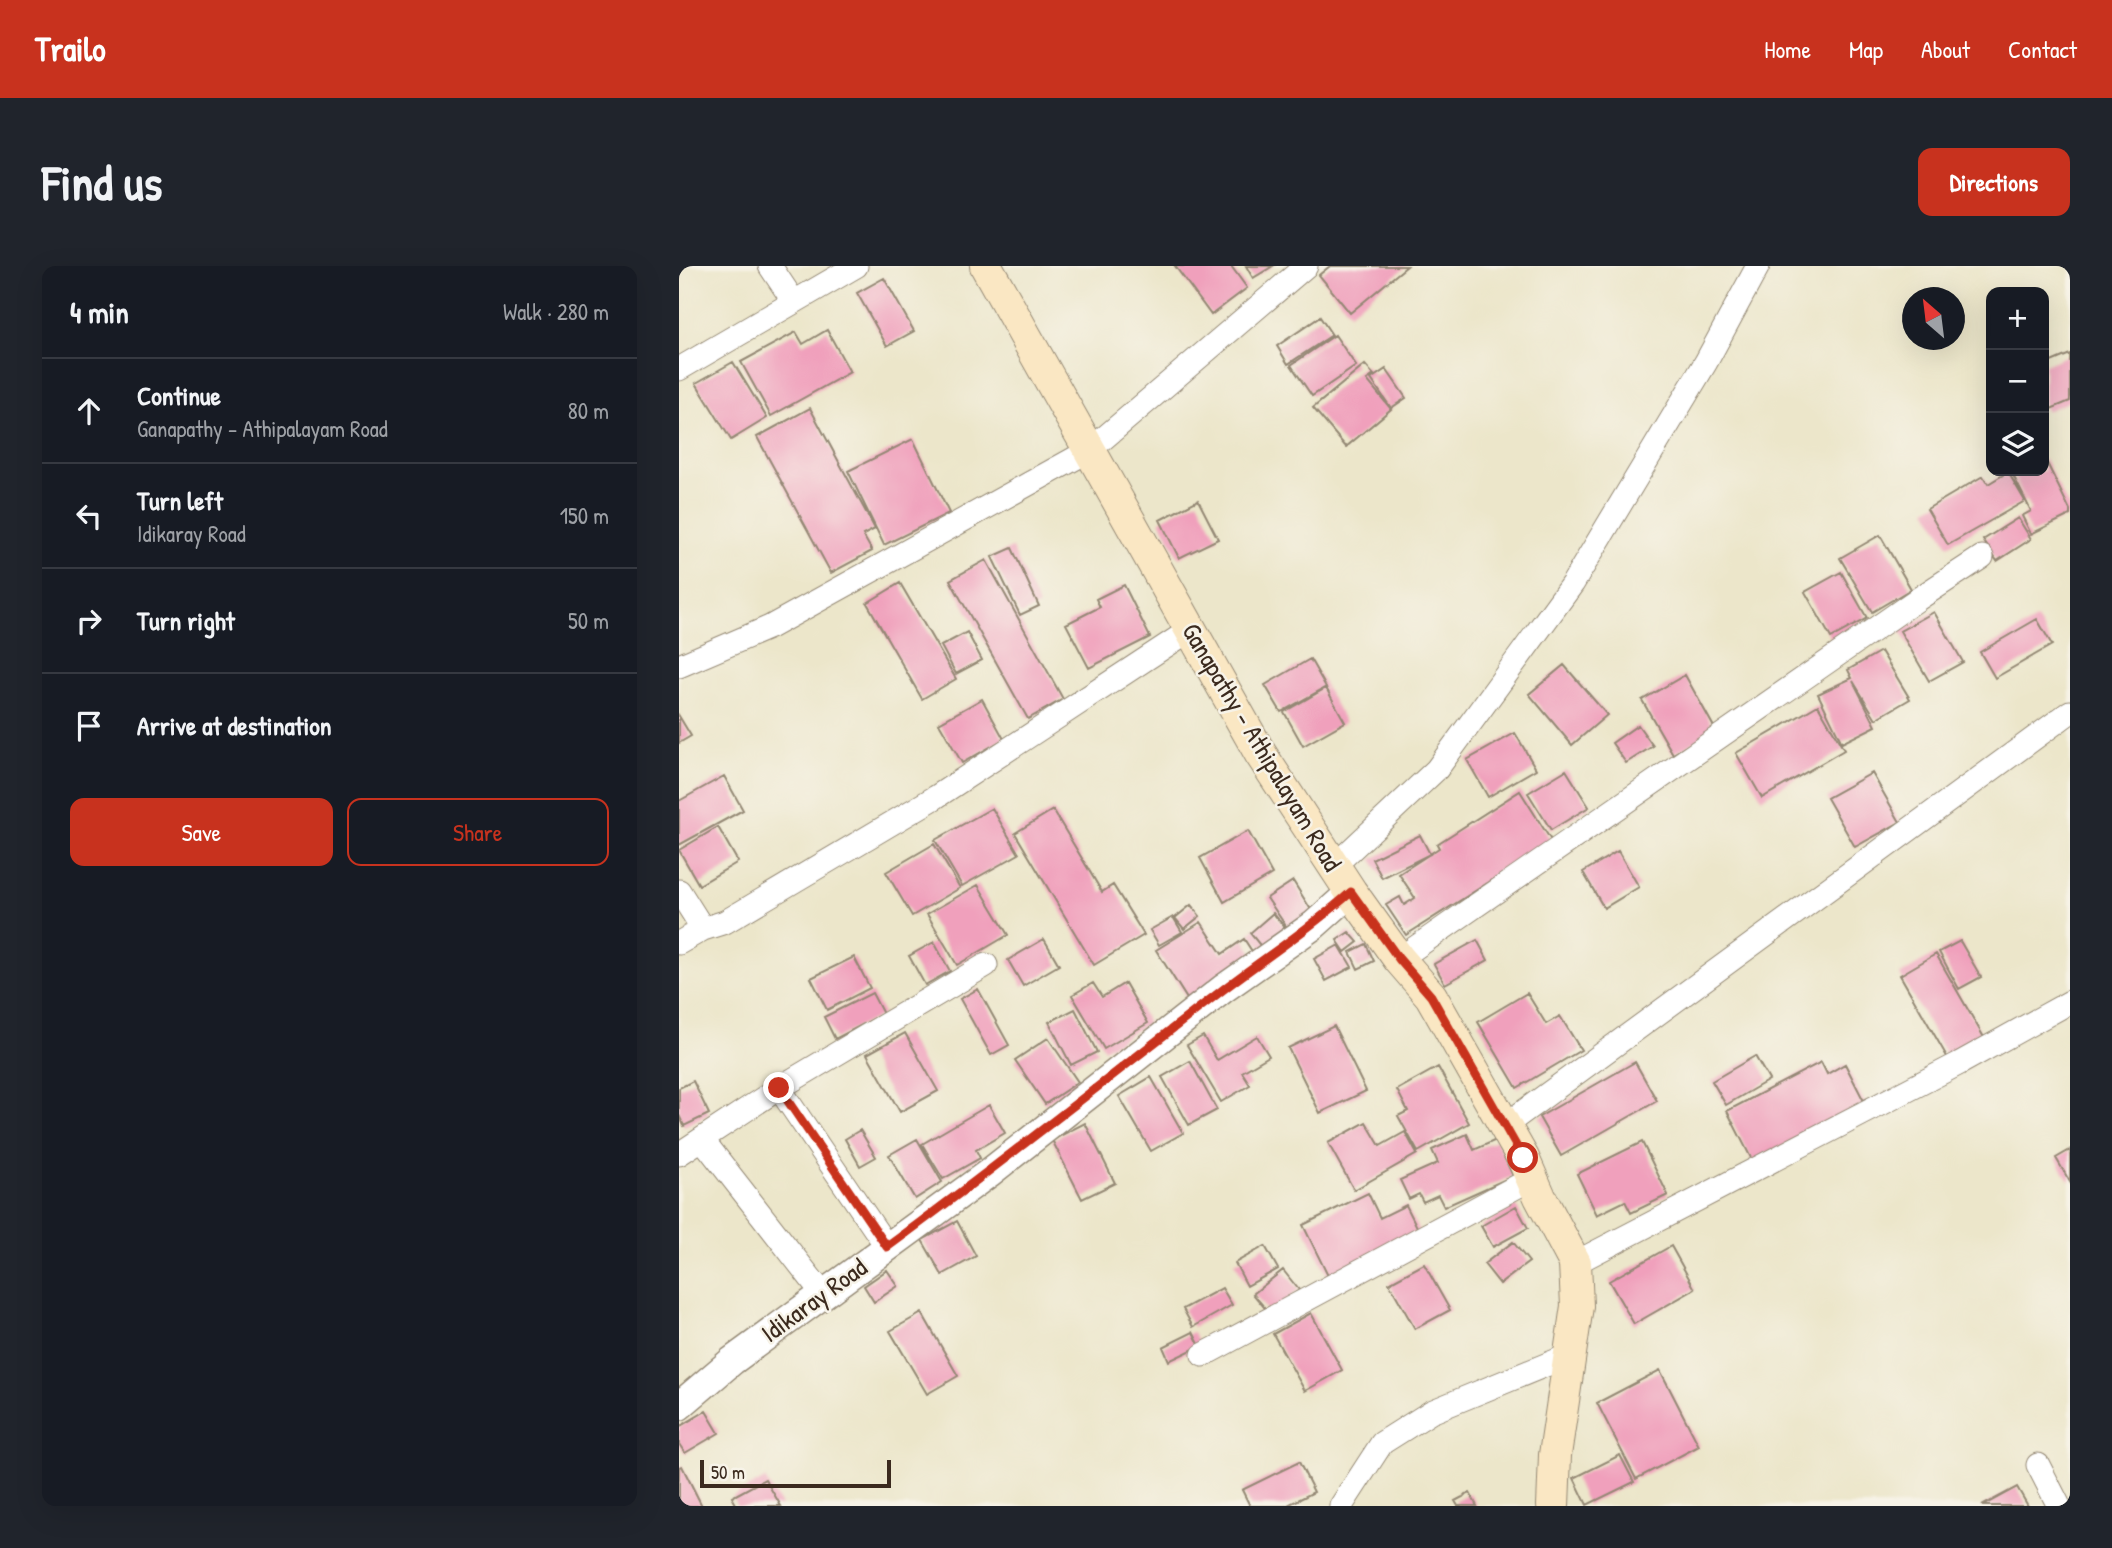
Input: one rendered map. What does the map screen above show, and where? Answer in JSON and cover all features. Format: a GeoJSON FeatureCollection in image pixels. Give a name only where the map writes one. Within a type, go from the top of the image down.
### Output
{"type":"FeatureCollection","features":[{"type":"Feature","properties":{"kind":"main road","name":"Ganapathy - Athipalayam Road"},"geometry":{"type":"LineString","coordinates":[[986,266],[1259,753],[1351,892],[1399,959],[1431,996],[1504,1125],[1575,1263],[1577,1307],[1555,1455],[1553,1506]]}},
{"type":"Feature","properties":{"kind":"street"},"geometry":{"type":"LineString","coordinates":[[770,266],[794,302]]}},
{"type":"Feature","properties":{"kind":"street"},"geometry":{"type":"LineString","coordinates":[[679,369],[856,266]]}},
{"type":"Feature","properties":{"kind":"street"},"geometry":{"type":"LineString","coordinates":[[679,666],[771,627],[1090,450],[1306,266]]}},
{"type":"Feature","properties":{"kind":"street"},"geometry":{"type":"LineString","coordinates":[[1334,866],[1437,769],[1573,583],[1706,362],[1758,266]]}},
{"type":"Feature","properties":{"kind":"street"},"geometry":{"type":"LineString","coordinates":[[1399,959],[1982,557]]}},
{"type":"Feature","properties":{"kind":"street"},"geometry":{"type":"LineString","coordinates":[[679,943],[703,929],[725,922],[936,797],[1190,629]]}},
{"type":"Feature","properties":{"kind":"street"},"geometry":{"type":"LineString","coordinates":[[1504,1125],[2070,712]]}},
{"type":"Feature","properties":{"kind":"street"},"geometry":{"type":"LineString","coordinates":[[679,891],[703,929]]}},
{"type":"Feature","properties":{"kind":"street","name":"Idikaray Road"},"geometry":{"type":"LineString","coordinates":[[679,1406],[731,1361],[989,1173],[1223,989],[1314,925],[1351,892]]}},
{"type":"Feature","properties":{"kind":"street"},"geometry":{"type":"LineString","coordinates":[[679,1154],[779,1088],[986,965]]}},
{"type":"Feature","properties":{"kind":"street"},"geometry":{"type":"LineString","coordinates":[[1575,1263],[1960,1063],[2070,1002]]}},
{"type":"Feature","properties":{"kind":"street"},"geometry":{"type":"LineString","coordinates":[[779,1088],[887,1247]]}},
{"type":"Feature","properties":{"kind":"street"},"geometry":{"type":"LineString","coordinates":[[702,1139],[823,1294]]}},
{"type":"Feature","properties":{"kind":"street"},"geometry":{"type":"LineString","coordinates":[[1203,1355],[1531,1179]]}},
{"type":"Feature","properties":{"kind":"street"},"geometry":{"type":"LineString","coordinates":[[1341,1506],[1382,1443],[1431,1412],[1570,1355]]}},
{"type":"Feature","properties":{"kind":"street"},"geometry":{"type":"LineString","coordinates":[[2038,1465],[2059,1506]]}},
{"type":"Feature","properties":{"kind":"building"},"geometry":{"type":"Polygon","coordinates":[[[1175,266],[1231,266],[1247,288],[1211,315],[1175,266]]]}},
{"type":"Feature","properties":{"kind":"building"},"geometry":{"type":"Polygon","coordinates":[[[1246,266],[1273,266],[1253,278],[1246,266]]]}},
{"type":"Feature","properties":{"kind":"building"},"geometry":{"type":"Polygon","coordinates":[[[1330,266],[1407,266],[1350,313],[1319,275],[1330,266]]]}},
{"type":"Feature","properties":{"kind":"building"},"geometry":{"type":"Polygon","coordinates":[[[884,278],[914,331],[887,346],[857,293],[884,278]]]}},
{"type":"Feature","properties":{"kind":"building"},"geometry":{"type":"Polygon","coordinates":[[[1320,317],[1332,335],[1288,364],[1277,346],[1320,317]]]}},
{"type":"Feature","properties":{"kind":"building"},"geometry":{"type":"Polygon","coordinates":[[[827,330],[850,372],[771,416],[741,362],[796,332],[803,344],[827,330]]]}},
{"type":"Feature","properties":{"kind":"building"},"geometry":{"type":"Polygon","coordinates":[[[1335,335],[1356,366],[1312,396],[1291,365],[1335,335]]]}},
{"type":"Feature","properties":{"kind":"building"},"geometry":{"type":"Polygon","coordinates":[[[2070,354],[2070,401],[2049,410],[2049,363],[2070,354]]]}},
{"type":"Feature","properties":{"kind":"building"},"geometry":{"type":"Polygon","coordinates":[[[733,362],[767,418],[731,440],[696,383],[733,362]]]}},
{"type":"Feature","properties":{"kind":"building"},"geometry":{"type":"Polygon","coordinates":[[[1365,365],[1374,375],[1367,380],[1391,409],[1346,447],[1313,408],[1365,365]]]}},
{"type":"Feature","properties":{"kind":"building"},"geometry":{"type":"Polygon","coordinates":[[[1386,369],[1406,398],[1391,408],[1371,379],[1386,369]]]}},
{"type":"Feature","properties":{"kind":"building"},"geometry":{"type":"Polygon","coordinates":[[[810,408],[875,529],[863,535],[872,551],[831,573],[757,437],[810,408]]]}},
{"type":"Feature","properties":{"kind":"building"},"geometry":{"type":"Polygon","coordinates":[[[913,439],[949,513],[884,545],[848,471],[913,439]]]}},
{"type":"Feature","properties":{"kind":"building"},"geometry":{"type":"Polygon","coordinates":[[[2049,467],[2070,515],[2031,534],[2022,516],[2031,511],[2014,476],[2049,476],[2049,467]]]}},
{"type":"Feature","properties":{"kind":"building"},"geometry":{"type":"Polygon","coordinates":[[[1983,476],[1988,484],[2001,476],[2010,476],[2025,501],[1948,545],[1927,509],[1983,476]]]}},
{"type":"Feature","properties":{"kind":"building"},"geometry":{"type":"Polygon","coordinates":[[[1198,500],[1218,539],[1179,558],[1160,520],[1198,500]]]}},
{"type":"Feature","properties":{"kind":"building"},"geometry":{"type":"Polygon","coordinates":[[[2018,518],[2031,539],[1997,561],[1983,540],[2018,518]]]}},
{"type":"Feature","properties":{"kind":"building"},"geometry":{"type":"Polygon","coordinates":[[[1880,535],[1911,589],[1872,612],[1840,558],[1880,535]]]}},
{"type":"Feature","properties":{"kind":"building"},"geometry":{"type":"Polygon","coordinates":[[[1012,548],[1039,606],[1020,615],[992,557],[1012,548]]]}},
{"type":"Feature","properties":{"kind":"building"},"geometry":{"type":"Polygon","coordinates":[[[986,560],[1063,699],[1028,719],[950,580],[986,560]]]}},
{"type":"Feature","properties":{"kind":"building"},"geometry":{"type":"Polygon","coordinates":[[[1841,572],[1867,618],[1831,638],[1805,592],[1841,572]]]}},
{"type":"Feature","properties":{"kind":"building"},"geometry":{"type":"Polygon","coordinates":[[[900,583],[956,679],[922,699],[867,603],[900,583]]]}},
{"type":"Feature","properties":{"kind":"building"},"geometry":{"type":"Polygon","coordinates":[[[1124,585],[1150,637],[1089,668],[1066,624],[1100,607],[1096,599],[1124,585]]]}},
{"type":"Feature","properties":{"kind":"building"},"geometry":{"type":"Polygon","coordinates":[[[1934,612],[1963,662],[1929,681],[1900,631],[1934,612]]]}},
{"type":"Feature","properties":{"kind":"building"},"geometry":{"type":"Polygon","coordinates":[[[2037,619],[2052,645],[1995,678],[1980,652],[2037,619]]]}},
{"type":"Feature","properties":{"kind":"building"},"geometry":{"type":"Polygon","coordinates":[[[967,632],[982,660],[956,674],[941,646],[967,632]]]}},
{"type":"Feature","properties":{"kind":"building"},"geometry":{"type":"Polygon","coordinates":[[[1881,651],[1910,699],[1876,719],[1853,681],[1876,726],[1842,743],[1818,694],[1852,678],[1848,670],[1881,651]]]}},
{"type":"Feature","properties":{"kind":"building"},"geometry":{"type":"Polygon","coordinates":[[[1310,659],[1326,687],[1281,712],[1265,685],[1310,659]]]}},
{"type":"Feature","properties":{"kind":"building"},"geometry":{"type":"Polygon","coordinates":[[[1564,665],[1607,715],[1572,745],[1529,694],[1564,665]]]}},
{"type":"Feature","properties":{"kind":"building"},"geometry":{"type":"Polygon","coordinates":[[[1685,675],[1715,729],[1673,754],[1642,700],[1685,675]]]}},
{"type":"Feature","properties":{"kind":"building"},"geometry":{"type":"Polygon","coordinates":[[[1326,688],[1345,722],[1303,746],[1284,712],[1326,688]]]}},
{"type":"Feature","properties":{"kind":"building"},"geometry":{"type":"Polygon","coordinates":[[[982,699],[1004,739],[962,763],[939,723],[982,699]]]}},
{"type":"Feature","properties":{"kind":"building"},"geometry":{"type":"Polygon","coordinates":[[[1818,705],[1844,750],[1762,798],[1736,753],[1818,705]]]}},
{"type":"Feature","properties":{"kind":"building"},"geometry":{"type":"Polygon","coordinates":[[[679,716],[691,736],[679,743],[679,716]]]}},
{"type":"Feature","properties":{"kind":"building"},"geometry":{"type":"Polygon","coordinates":[[[1638,725],[1653,746],[1626,763],[1612,743],[1638,725]]]}},
{"type":"Feature","properties":{"kind":"building"},"geometry":{"type":"Polygon","coordinates":[[[1515,733],[1536,769],[1488,797],[1467,760],[1515,733]]]}},
{"type":"Feature","properties":{"kind":"building"},"geometry":{"type":"Polygon","coordinates":[[[1566,770],[1589,807],[1551,830],[1528,793],[1566,770]]]}},
{"type":"Feature","properties":{"kind":"building"},"geometry":{"type":"Polygon","coordinates":[[[1872,773],[1900,822],[1855,847],[1827,798],[1872,773]]]}},
{"type":"Feature","properties":{"kind":"building"},"geometry":{"type":"Polygon","coordinates":[[[724,776],[743,810],[679,845],[679,801],[724,776]]]}},
{"type":"Feature","properties":{"kind":"building"},"geometry":{"type":"Polygon","coordinates":[[[1520,791],[1552,842],[1406,935],[1386,905],[1400,897],[1404,905],[1415,898],[1399,874],[1439,848],[1437,844],[1520,791]]]}},
{"type":"Feature","properties":{"kind":"building"},"geometry":{"type":"Polygon","coordinates":[[[992,808],[1019,854],[962,886],[935,840],[992,808]]]}},
{"type":"Feature","properties":{"kind":"building"},"geometry":{"type":"Polygon","coordinates":[[[1053,810],[1102,892],[1113,885],[1144,935],[1094,965],[1015,833],[1053,810]]]}},
{"type":"Feature","properties":{"kind":"building"},"geometry":{"type":"Polygon","coordinates":[[[718,827],[738,862],[699,885],[679,850],[718,827]]]}},
{"type":"Feature","properties":{"kind":"building"},"geometry":{"type":"Polygon","coordinates":[[[1248,831],[1272,874],[1224,902],[1200,858],[1248,831]]]}},
{"type":"Feature","properties":{"kind":"building"},"geometry":{"type":"Polygon","coordinates":[[[1420,835],[1430,854],[1382,878],[1372,859],[1420,835]]]}},
{"type":"Feature","properties":{"kind":"building"},"geometry":{"type":"Polygon","coordinates":[[[934,844],[960,888],[912,916],[886,872],[934,844]]]}},
{"type":"Feature","properties":{"kind":"building"},"geometry":{"type":"Polygon","coordinates":[[[1618,851],[1639,887],[1604,908],[1583,872],[1618,851]]]}},
{"type":"Feature","properties":{"kind":"building"},"geometry":{"type":"Polygon","coordinates":[[[1293,881],[1313,913],[1288,929],[1267,898],[1293,881]]]}},
{"type":"Feature","properties":{"kind":"building"},"geometry":{"type":"Polygon","coordinates":[[[978,885],[1008,935],[957,965],[927,914],[978,885]]]}},
{"type":"Feature","properties":{"kind":"building"},"geometry":{"type":"Polygon","coordinates":[[[1191,905],[1200,916],[1184,929],[1175,918],[1191,905]]]}},
{"type":"Feature","properties":{"kind":"building"},"geometry":{"type":"Polygon","coordinates":[[[1273,913],[1287,930],[1264,950],[1250,933],[1273,913]]]}},
{"type":"Feature","properties":{"kind":"building"},"geometry":{"type":"Polygon","coordinates":[[[1173,917],[1182,932],[1159,945],[1150,930],[1173,917]]]}},
{"type":"Feature","properties":{"kind":"building"},"geometry":{"type":"Polygon","coordinates":[[[1201,922],[1222,954],[1244,939],[1257,959],[1189,1002],[1156,950],[1201,922]]]}},
{"type":"Feature","properties":{"kind":"building"},"geometry":{"type":"Polygon","coordinates":[[[1349,932],[1358,942],[1345,952],[1337,940],[1349,932]]]}},
{"type":"Feature","properties":{"kind":"building"},"geometry":{"type":"Polygon","coordinates":[[[1044,939],[1059,965],[1023,986],[1008,960],[1044,939]]]}},
{"type":"Feature","properties":{"kind":"building"},"geometry":{"type":"Polygon","coordinates":[[[1477,940],[1488,960],[1445,984],[1434,964],[1477,940]]]}},
{"type":"Feature","properties":{"kind":"building"},"geometry":{"type":"Polygon","coordinates":[[[1960,941],[1981,977],[1959,989],[1939,952],[1960,941]]]}},
{"type":"Feature","properties":{"kind":"building"},"geometry":{"type":"Polygon","coordinates":[[[934,942],[950,971],[925,985],[909,956],[934,942]]]}},
{"type":"Feature","properties":{"kind":"building"},"geometry":{"type":"Polygon","coordinates":[[[1366,944],[1374,961],[1358,969],[1350,952],[1366,944]]]}},
{"type":"Feature","properties":{"kind":"building"},"geometry":{"type":"Polygon","coordinates":[[[1339,945],[1352,967],[1326,981],[1314,959],[1339,945]]]}},
{"type":"Feature","properties":{"kind":"building"},"geometry":{"type":"Polygon","coordinates":[[[1936,954],[1986,1041],[1950,1062],[1900,975],[1936,954]]]}},
{"type":"Feature","properties":{"kind":"building"},"geometry":{"type":"Polygon","coordinates":[[[854,957],[870,988],[827,1010],[811,978],[854,957]]]}},
{"type":"Feature","properties":{"kind":"building"},"geometry":{"type":"Polygon","coordinates":[[[1093,983],[1102,997],[1125,983],[1148,1023],[1104,1049],[1072,995],[1093,983]]]}},
{"type":"Feature","properties":{"kind":"building"},"geometry":{"type":"Polygon","coordinates":[[[978,989],[1009,1045],[991,1055],[960,999],[978,989]]]}},
{"type":"Feature","properties":{"kind":"building"},"geometry":{"type":"Polygon","coordinates":[[[872,993],[883,1014],[835,1039],[824,1017],[872,993]]]}},
{"type":"Feature","properties":{"kind":"building"},"geometry":{"type":"Polygon","coordinates":[[[1527,993],[1546,1024],[1560,1016],[1581,1050],[1517,1088],[1478,1022],[1527,993]]]}},
{"type":"Feature","properties":{"kind":"building"},"geometry":{"type":"Polygon","coordinates":[[[1075,1009],[1097,1052],[1071,1065],[1049,1022],[1075,1009]]]}},
{"type":"Feature","properties":{"kind":"building"},"geometry":{"type":"Polygon","coordinates":[[[1334,1026],[1366,1091],[1320,1113],[1288,1048],[1334,1026]]]}},
{"type":"Feature","properties":{"kind":"building"},"geometry":{"type":"Polygon","coordinates":[[[905,1033],[938,1091],[900,1112],[867,1054],[905,1033]]]}},
{"type":"Feature","properties":{"kind":"building"},"geometry":{"type":"Polygon","coordinates":[[[1203,1036],[1217,1060],[1257,1036],[1269,1056],[1242,1072],[1250,1085],[1221,1102],[1187,1045],[1203,1036]]]}},
{"type":"Feature","properties":{"kind":"building"},"geometry":{"type":"Polygon","coordinates":[[[1048,1038],[1078,1082],[1045,1104],[1015,1060],[1048,1038]]]}},
{"type":"Feature","properties":{"kind":"building"},"geometry":{"type":"Polygon","coordinates":[[[1755,1056],[1769,1080],[1726,1105],[1712,1081],[1755,1056]]]}},
{"type":"Feature","properties":{"kind":"building"},"geometry":{"type":"Polygon","coordinates":[[[1190,1061],[1217,1110],[1189,1125],[1162,1077],[1190,1061]]]}},
{"type":"Feature","properties":{"kind":"building"},"geometry":{"type":"Polygon","coordinates":[[[1635,1062],[1657,1101],[1561,1156],[1539,1117],[1635,1062]]]}},
{"type":"Feature","properties":{"kind":"building"},"geometry":{"type":"Polygon","coordinates":[[[1821,1062],[1827,1074],[1845,1064],[1866,1105],[1753,1162],[1727,1111],[1821,1062]]]}},
{"type":"Feature","properties":{"kind":"building"},"geometry":{"type":"Polygon","coordinates":[[[1438,1067],[1469,1123],[1418,1152],[1398,1116],[1408,1111],[1397,1090],[1438,1067]]]}},
{"type":"Feature","properties":{"kind":"building"},"geometry":{"type":"Polygon","coordinates":[[[1151,1077],[1183,1133],[1151,1151],[1119,1096],[1151,1077]]]}},
{"type":"Feature","properties":{"kind":"building"},"geometry":{"type":"Polygon","coordinates":[[[693,1081],[709,1114],[684,1126],[679,1115],[679,1088],[693,1081]]]}},
{"type":"Feature","properties":{"kind":"building"},"geometry":{"type":"Polygon","coordinates":[[[989,1105],[1005,1133],[976,1150],[980,1158],[943,1179],[922,1144],[989,1105]]]}},
{"type":"Feature","properties":{"kind":"building"},"geometry":{"type":"Polygon","coordinates":[[[1366,1122],[1380,1146],[1405,1132],[1417,1154],[1354,1190],[1328,1143],[1366,1122]]]}},
{"type":"Feature","properties":{"kind":"building"},"geometry":{"type":"Polygon","coordinates":[[[1085,1123],[1115,1183],[1082,1199],[1052,1140],[1085,1123]]]}},
{"type":"Feature","properties":{"kind":"building"},"geometry":{"type":"Polygon","coordinates":[[[860,1130],[876,1157],[860,1166],[845,1139],[860,1130]]]}},
{"type":"Feature","properties":{"kind":"building"},"geometry":{"type":"Polygon","coordinates":[[[1467,1134],[1474,1150],[1496,1140],[1513,1176],[1444,1207],[1438,1195],[1423,1202],[1419,1194],[1409,1199],[1400,1180],[1438,1163],[1432,1150],[1467,1134]]]}},
{"type":"Feature","properties":{"kind":"building"},"geometry":{"type":"Polygon","coordinates":[[[917,1139],[942,1182],[915,1199],[889,1155],[917,1139]]]}},
{"type":"Feature","properties":{"kind":"building"},"geometry":{"type":"Polygon","coordinates":[[[1642,1142],[1668,1195],[1631,1213],[1625,1201],[1597,1215],[1577,1174],[1642,1142]]]}},
{"type":"Feature","properties":{"kind":"building"},"geometry":{"type":"Polygon","coordinates":[[[2070,1150],[2070,1182],[2056,1158],[2070,1150]]]}},
{"type":"Feature","properties":{"kind":"building"},"geometry":{"type":"Polygon","coordinates":[[[1368,1193],[1380,1218],[1406,1205],[1419,1231],[1328,1276],[1303,1225],[1368,1193]]]}},
{"type":"Feature","properties":{"kind":"building"},"geometry":{"type":"Polygon","coordinates":[[[1516,1206],[1528,1228],[1493,1247],[1481,1226],[1516,1206]]]}},
{"type":"Feature","properties":{"kind":"building"},"geometry":{"type":"Polygon","coordinates":[[[957,1221],[976,1256],[942,1275],[922,1240],[957,1221]]]}},
{"type":"Feature","properties":{"kind":"building"},"geometry":{"type":"Polygon","coordinates":[[[1513,1242],[1529,1262],[1500,1284],[1484,1264],[1513,1242]]]}},
{"type":"Feature","properties":{"kind":"building"},"geometry":{"type":"Polygon","coordinates":[[[1265,1246],[1278,1269],[1247,1286],[1235,1263],[1265,1246]]]}},
{"type":"Feature","properties":{"kind":"building"},"geometry":{"type":"Polygon","coordinates":[[[1671,1246],[1695,1289],[1634,1324],[1609,1281],[1671,1246]]]}},
{"type":"Feature","properties":{"kind":"building"},"geometry":{"type":"Polygon","coordinates":[[[1424,1264],[1450,1310],[1415,1329],[1389,1283],[1424,1264]]]}},
{"type":"Feature","properties":{"kind":"building"},"geometry":{"type":"Polygon","coordinates":[[[887,1270],[898,1286],[874,1302],[864,1286],[887,1270]]]}},
{"type":"Feature","properties":{"kind":"building"},"geometry":{"type":"Polygon","coordinates":[[[1283,1270],[1299,1290],[1270,1314],[1253,1294],[1283,1270]]]}},
{"type":"Feature","properties":{"kind":"building"},"geometry":{"type":"Polygon","coordinates":[[[1222,1288],[1232,1305],[1193,1327],[1183,1309],[1222,1288]]]}},
{"type":"Feature","properties":{"kind":"building"},"geometry":{"type":"Polygon","coordinates":[[[922,1313],[958,1376],[927,1394],[890,1331],[922,1313]]]}},
{"type":"Feature","properties":{"kind":"building"},"geometry":{"type":"Polygon","coordinates":[[[1311,1313],[1342,1370],[1305,1391],[1273,1334],[1311,1313]]]}},
{"type":"Feature","properties":{"kind":"building"},"geometry":{"type":"Polygon","coordinates":[[[1193,1332],[1200,1346],[1169,1361],[1163,1347],[1193,1332]]]}},
{"type":"Feature","properties":{"kind":"building"},"geometry":{"type":"Polygon","coordinates":[[[1660,1370],[1699,1446],[1636,1479],[1597,1403],[1660,1370]]]}},
{"type":"Feature","properties":{"kind":"building"},"geometry":{"type":"Polygon","coordinates":[[[706,1411],[719,1433],[685,1453],[679,1444],[679,1427],[706,1411]]]}},
{"type":"Feature","properties":{"kind":"building"},"geometry":{"type":"Polygon","coordinates":[[[1620,1455],[1634,1482],[1587,1505],[1574,1478],[1620,1455]]]}},
{"type":"Feature","properties":{"kind":"building"},"geometry":{"type":"Polygon","coordinates":[[[1299,1462],[1314,1492],[1286,1506],[1250,1506],[1242,1490],[1299,1462]]]}},
{"type":"Feature","properties":{"kind":"building"},"geometry":{"type":"Polygon","coordinates":[[[682,1466],[702,1506],[679,1506],[679,1467],[682,1466]]]}},
{"type":"Feature","properties":{"kind":"building"},"geometry":{"type":"Polygon","coordinates":[[[765,1479],[781,1506],[737,1506],[732,1497],[765,1479]]]}},
{"type":"Feature","properties":{"kind":"building"},"geometry":{"type":"Polygon","coordinates":[[[2017,1487],[2028,1506],[1982,1506],[2017,1487]]]}},
{"type":"Feature","properties":{"kind":"building"},"geometry":{"type":"Polygon","coordinates":[[[1470,1493],[1477,1506],[1458,1506],[1455,1501],[1470,1493]]]}},
{"type":"Feature","properties":{"kind":"route"},"geometry":{"type":"LineString","coordinates":[[779,1088],[887,1247],[989,1173],[1223,989],[1314,925],[1351,892],[1399,959],[1431,996],[1523,1158]]}}]}
